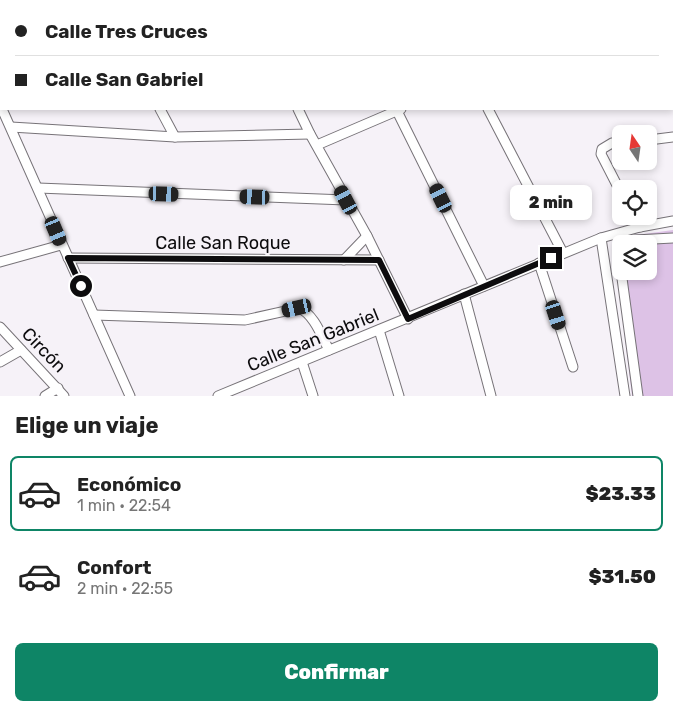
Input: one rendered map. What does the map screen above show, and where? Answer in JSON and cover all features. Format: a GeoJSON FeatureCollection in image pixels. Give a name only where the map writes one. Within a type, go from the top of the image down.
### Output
{"type":"FeatureCollection","features":[{"type":"Feature","properties":{"kind":"street"},"geometry":{"type":"LineString","coordinates":[[2,110],[130,396]]}},
{"type":"Feature","properties":{"kind":"street"},"geometry":{"type":"LineString","coordinates":[[161,110],[175,137]]}},
{"type":"Feature","properties":{"kind":"street"},"geometry":{"type":"LineString","coordinates":[[298,110],[367,236],[408,319]]}},
{"type":"Feature","properties":{"kind":"street"},"geometry":{"type":"LineString","coordinates":[[317,145],[397,110]]}},
{"type":"Feature","properties":{"kind":"street"},"geometry":{"type":"LineString","coordinates":[[399,110],[484,286]]}},
{"type":"Feature","properties":{"kind":"street"},"geometry":{"type":"LineString","coordinates":[[489,110],[563,253]]}},
{"type":"Feature","properties":{"kind":"street"},"geometry":{"type":"LineString","coordinates":[[11,127],[175,137],[310,134]]}},
{"type":"Feature","properties":{"kind":"street"},"geometry":{"type":"LineString","coordinates":[[658,139],[673,137]]}},
{"type":"Feature","properties":{"kind":"street"},"geometry":{"type":"LineString","coordinates":[[612,143],[602,149],[601,154],[614,180]]}},
{"type":"Feature","properties":{"kind":"street"},"geometry":{"type":"LineString","coordinates":[[38,188],[346,200]]}},
{"type":"Feature","properties":{"kind":"street","name":"Calle San Gabriel"},"geometry":{"type":"LineString","coordinates":[[224,395],[601,238],[640,227],[673,221]]}},
{"type":"Feature","properties":{"kind":"street"},"geometry":{"type":"LineString","coordinates":[[344,260],[367,236]]}},
{"type":"Feature","properties":{"kind":"street"},"geometry":{"type":"LineString","coordinates":[[601,238],[625,396]]}},
{"type":"Feature","properties":{"kind":"street"},"geometry":{"type":"LineString","coordinates":[[657,239],[673,238]]}},
{"type":"Feature","properties":{"kind":"street"},"geometry":{"type":"LineString","coordinates":[[0,262],[61,245]]}},
{"type":"Feature","properties":{"kind":"street","name":"Calle San Roque"},"geometry":{"type":"LineString","coordinates":[[68,258],[379,260]]}},
{"type":"Feature","properties":{"kind":"street"},"geometry":{"type":"LineString","coordinates":[[539,263],[573,367]]}},
{"type":"Feature","properties":{"kind":"street"},"geometry":{"type":"LineString","coordinates":[[622,280],[638,396]]}},
{"type":"Feature","properties":{"kind":"street"},"geometry":{"type":"LineString","coordinates":[[464,294],[491,396]]}},
{"type":"Feature","properties":{"kind":"street"},"geometry":{"type":"LineString","coordinates":[[94,315],[245,320],[299,308],[306,312],[313,320],[329,350]]}},
{"type":"Feature","properties":{"kind":"street","name":"Circón"},"geometry":{"type":"LineString","coordinates":[[0,327],[64,396]]}},
{"type":"Feature","properties":{"kind":"street"},"geometry":{"type":"LineString","coordinates":[[379,330],[399,396]]}},
{"type":"Feature","properties":{"kind":"street"},"geometry":{"type":"LineString","coordinates":[[0,362],[21,350]]}},
{"type":"Feature","properties":{"kind":"street"},"geometry":{"type":"LineString","coordinates":[[302,362],[313,396]]}},
{"type":"Feature","properties":{"kind":"street"},"geometry":{"type":"LineString","coordinates":[[45,396],[58,388]]}},
{"type":"Feature","properties":{"kind":"shaded area"},"geometry":{"type":"Polygon","coordinates":[[[673,230],[673,396],[632,396],[618,280],[657,280],[657,235],[637,235],[673,230]]]}},
{"type":"Feature","properties":{"kind":"route"},"geometry":{"type":"LineString","coordinates":[[81,286],[68,258],[379,260],[408,319],[551,258]]}}]}
